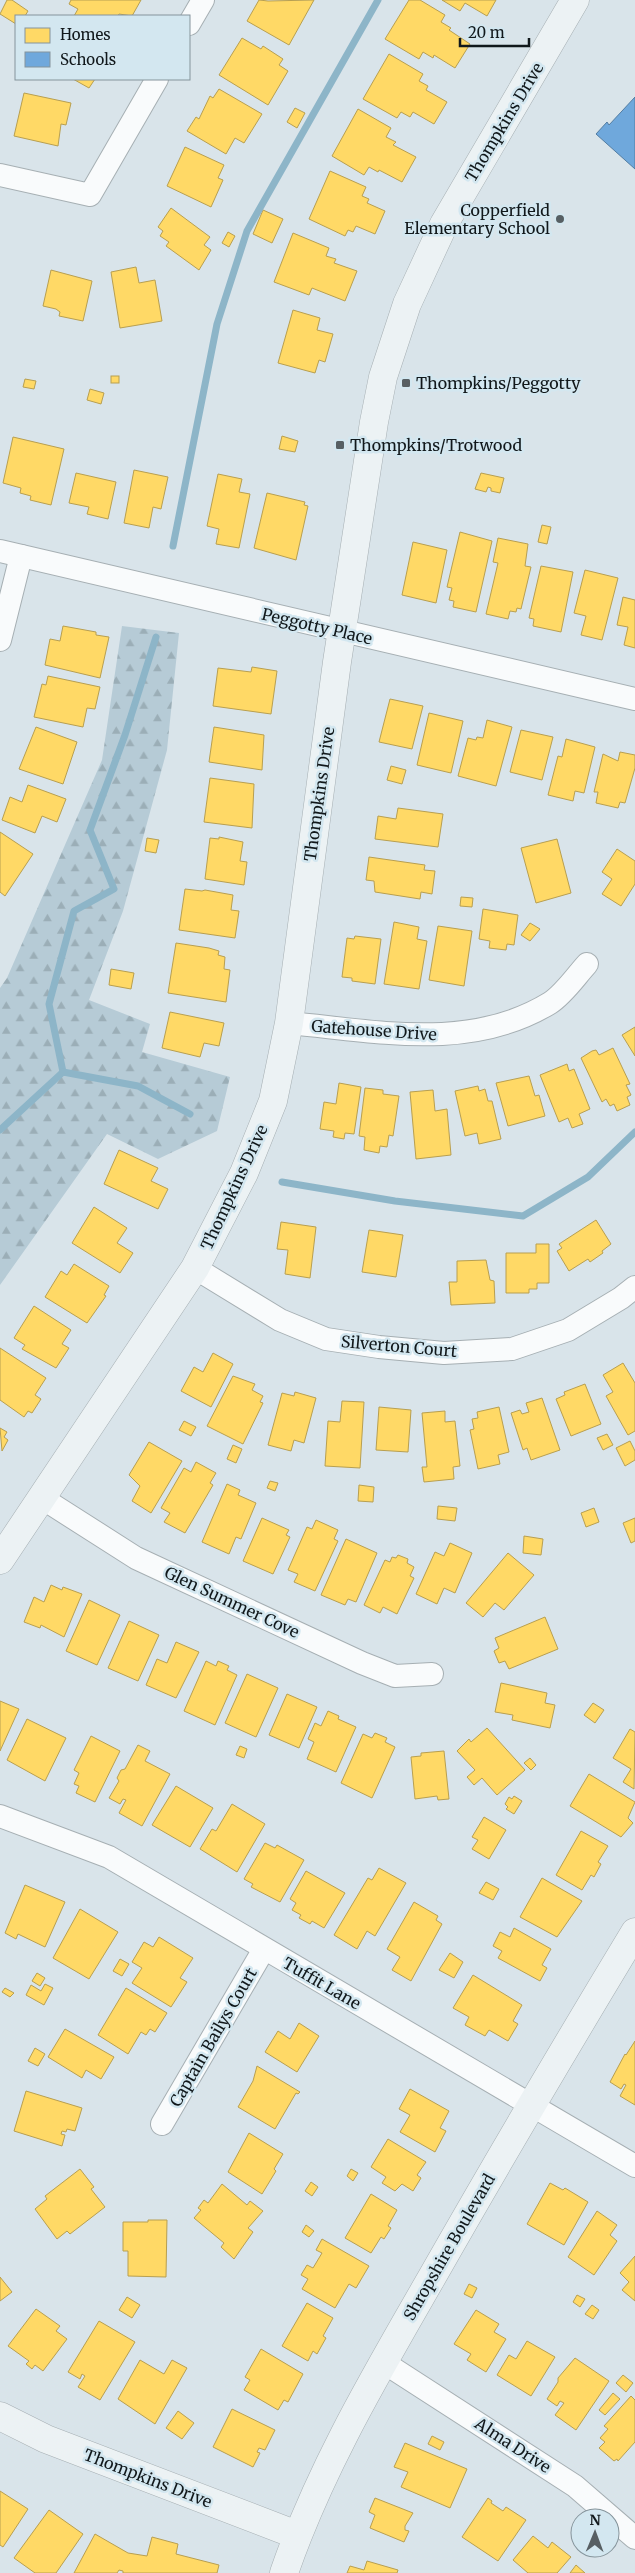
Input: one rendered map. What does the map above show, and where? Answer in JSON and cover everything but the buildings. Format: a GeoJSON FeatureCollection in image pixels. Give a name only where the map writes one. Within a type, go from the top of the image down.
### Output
{"type":"FeatureCollection","features":[{"type":"Feature","properties":{"kind":"street"},"geometry":{"type":"LineString","coordinates":[[190,22],[203,0]]}},
{"type":"Feature","properties":{"kind":"street","name":"Thompkins Drive"},"geometry":{"type":"LineString","coordinates":[[0,1560],[196,1268],[244,1172],[273,1101],[289,1023],[342,632],[374,422],[385,370],[408,304],[444,224],[575,0]]}},
{"type":"Feature","properties":{"kind":"street"},"geometry":{"type":"LineString","coordinates":[[0,175],[90,195],[156,80]]}},
{"type":"Feature","properties":{"kind":"street"},"geometry":{"type":"LineString","coordinates":[[0,640],[11,554]]}},
{"type":"Feature","properties":{"kind":"street","name":"Peggotty Place"},"geometry":{"type":"LineString","coordinates":[[11,554],[635,699]]}},
{"type":"Feature","properties":{"kind":"street","name":"Gatehouse Drive"},"geometry":{"type":"LineString","coordinates":[[289,1023],[405,1034],[446,1035],[500,1026],[551,1002],[587,964]]}},
{"type":"Feature","properties":{"kind":"street","name":"Silverton Court"},"geometry":{"type":"LineString","coordinates":[[196,1268],[280,1320],[326,1338],[379,1347],[444,1353],[512,1349],[568,1330],[621,1298],[635,1287]]}},
{"type":"Feature","properties":{"kind":"street","name":"Glen Summer Cove"},"geometry":{"type":"LineString","coordinates":[[42,1498],[136,1558],[362,1663],[395,1676],[432,1674]]}},
{"type":"Feature","properties":{"kind":"street","name":"Tuffit Lane"},"geometry":{"type":"LineString","coordinates":[[0,1816],[109,1856],[635,2166]]}},
{"type":"Feature","properties":{"kind":"street","name":"Shropshire Boulevard"},"geometry":{"type":"LineString","coordinates":[[284,2573],[297,2535],[320,2481],[383,2362],[531,2104],[635,1932]]}},
{"type":"Feature","properties":{"kind":"street","name":"Captain Bailys Court"},"geometry":{"type":"LineString","coordinates":[[162,2124],[264,1949]]}},
{"type":"Feature","properties":{"kind":"street","name":"Alma Drive"},"geometry":{"type":"LineString","coordinates":[[383,2362],[575,2486],[635,2538]]}},
{"type":"Feature","properties":{"kind":"street","name":"Thompkins Drive"},"geometry":{"type":"LineString","coordinates":[[0,2416],[46,2439],[297,2535]]}},
{"type":"Feature","properties":{"kind":"green space"},"geometry":{"type":"Polygon","coordinates":[[[122,626],[179,633],[167,750],[123,911],[89,1000],[150,1024],[142,1052],[230,1077],[217,1131],[158,1159],[107,1134],[0,1285],[0,988],[7,978],[102,760],[122,626]]]}},
{"type":"Feature","properties":{"kind":"waterway"},"geometry":{"type":"LineString","coordinates":[[173,546],[217,324],[247,231],[378,0]]}},
{"type":"Feature","properties":{"kind":"waterway"},"geometry":{"type":"LineString","coordinates":[[63,1072],[49,1004],[74,911],[114,889],[90,830],[125,735],[156,637]]}},
{"type":"Feature","properties":{"kind":"waterway"},"geometry":{"type":"LineString","coordinates":[[0,1130],[63,1072],[138,1086],[190,1114]]}},
{"type":"Feature","properties":{"kind":"waterway"},"geometry":{"type":"LineString","coordinates":[[282,1182],[395,1201],[523,1216],[588,1177],[635,1132]]}},
{"type":"Feature","properties":{"kind":"place","name":"Copperfield Elementary School"},"geometry":{"type":"Point","coordinates":[560,219]}},
{"type":"Feature","properties":{"kind":"place","name":"Thompkins/Peggotty"},"geometry":{"type":"Point","coordinates":[406,383]}},
{"type":"Feature","properties":{"kind":"place","name":"Thompkins/Trotwood"},"geometry":{"type":"Point","coordinates":[340,445]}}]}
